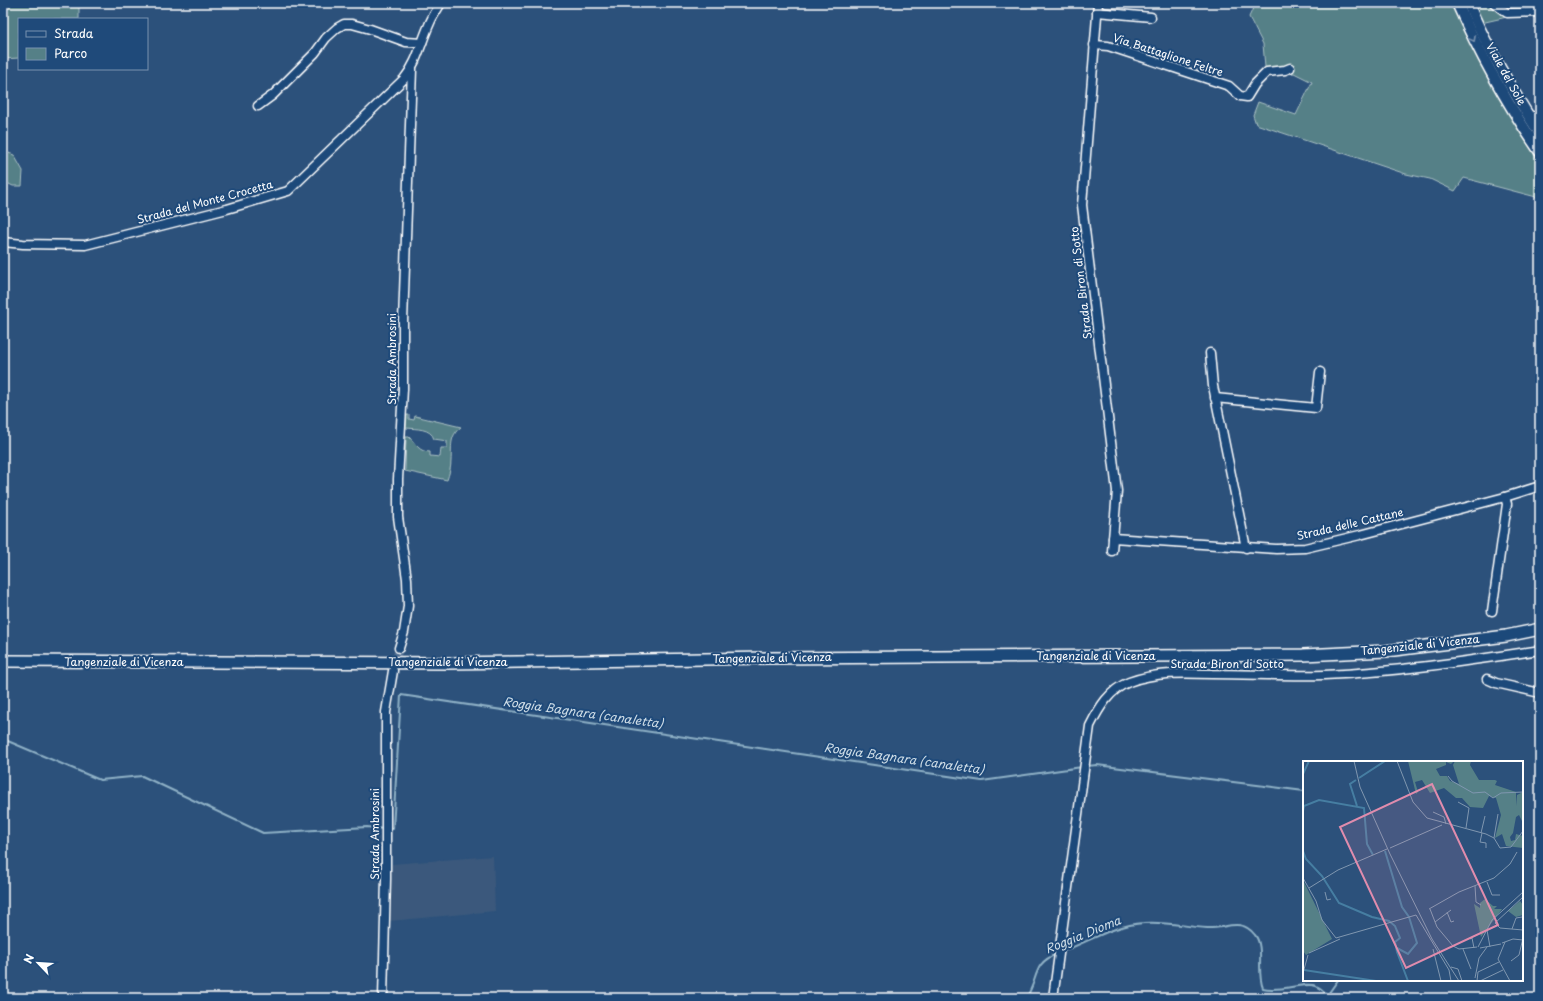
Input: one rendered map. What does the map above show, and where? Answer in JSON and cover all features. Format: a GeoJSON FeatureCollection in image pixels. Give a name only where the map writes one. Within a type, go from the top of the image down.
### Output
{"type":"FeatureCollection","features":[{"type":"Feature","properties":{"kind":"highway","name":"Tangenziale di Vicenza"},"geometry":{"type":"LineString","coordinates":[[3,661],[450,663],[775,658],[1303,655],[1386,651],[1506,636],[1540,629]]}},
{"type":"Feature","properties":{"kind":"main road","name":"Viale del Sole"},"geometry":{"type":"LineString","coordinates":[[1457,3],[1471,35],[1515,115],[1540,152]]}},
{"type":"Feature","properties":{"kind":"main road","name":"Viale del Sole"},"geometry":{"type":"LineString","coordinates":[[1468,3],[1479,30],[1540,134]]}},
{"type":"Feature","properties":{"kind":"street"},"geometry":{"type":"LineString","coordinates":[[412,68],[418,57],[430,23],[441,3]]}},
{"type":"Feature","properties":{"kind":"street","name":"Strada Biron di Sotto"},"geometry":{"type":"LineString","coordinates":[[1098,3],[1082,205],[1117,491],[1112,551]]}},
{"type":"Feature","properties":{"kind":"street"},"geometry":{"type":"LineString","coordinates":[[1494,3],[1507,13],[1540,12]]}},
{"type":"Feature","properties":{"kind":"street"},"geometry":{"type":"LineString","coordinates":[[1097,12],[1150,17]]}},
{"type":"Feature","properties":{"kind":"street"},"geometry":{"type":"LineString","coordinates":[[258,106],[273,95],[315,54],[326,38],[344,24],[370,29],[406,42],[422,43]]}},
{"type":"Feature","properties":{"kind":"street","name":"Via Battaglione Feltre"},"geometry":{"type":"LineString","coordinates":[[1094,45],[1108,46],[1229,86],[1240,96],[1247,97],[1254,84],[1267,72],[1290,68]]}},
{"type":"Feature","properties":{"kind":"street","name":"Strada del Monte Crocetta"},"geometry":{"type":"LineString","coordinates":[[3,242],[23,244],[85,245],[288,191],[404,79],[412,68]]}},
{"type":"Feature","properties":{"kind":"street","name":"Strada Ambrosini"},"geometry":{"type":"LineString","coordinates":[[399,648],[404,632],[408,606],[407,579],[398,517],[398,479],[403,389],[403,322],[412,68]]}},
{"type":"Feature","properties":{"kind":"street"},"geometry":{"type":"LineString","coordinates":[[1528,115],[1540,118]]}},
{"type":"Feature","properties":{"kind":"street"},"geometry":{"type":"LineString","coordinates":[[1210,353],[1213,386],[1246,548]]}},
{"type":"Feature","properties":{"kind":"street"},"geometry":{"type":"LineString","coordinates":[[1216,398],[1316,408],[1320,372]]}},
{"type":"Feature","properties":{"kind":"street","name":"Strada delle Cattane"},"geometry":{"type":"LineString","coordinates":[[1113,538],[1246,548],[1305,548],[1505,497],[1540,486]]}},
{"type":"Feature","properties":{"kind":"street"},"geometry":{"type":"LineString","coordinates":[[1492,611],[1507,504],[1505,497]]}},
{"type":"Feature","properties":{"kind":"street","name":"Strada Biron di Sotto"},"geometry":{"type":"LineString","coordinates":[[1053,998],[1090,726],[1100,707],[1108,696],[1128,682],[1149,676],[1186,673],[1323,675],[1391,671],[1540,650]]}},
{"type":"Feature","properties":{"kind":"street","name":"Strada Ambrosini"},"geometry":{"type":"LineString","coordinates":[[383,998],[386,879],[386,712],[393,671]]}},
{"type":"Feature","properties":{"kind":"street"},"geometry":{"type":"LineString","coordinates":[[1487,679],[1496,683],[1540,693]]}},
{"type":"Feature","properties":{"kind":"shaded area"},"geometry":{"type":"Polygon","coordinates":[[[493,856],[495,911],[390,921],[392,864],[493,856]]]}},
{"type":"Feature","properties":{"kind":"green space"},"geometry":{"type":"Polygon","coordinates":[[[3,3],[79,3],[79,18],[18,18],[18,58],[3,59],[3,3]]]}},
{"type":"Feature","properties":{"kind":"green space"},"geometry":{"type":"Polygon","coordinates":[[[1259,3],[1457,3],[1540,152],[1540,198],[1464,178],[1455,191],[1430,179],[1406,174],[1256,124],[1253,115],[1258,102],[1296,115],[1312,82],[1294,73],[1278,75],[1265,67],[1263,44],[1249,17],[1254,6],[1259,3]]]}},
{"type":"Feature","properties":{"kind":"green space"},"geometry":{"type":"Polygon","coordinates":[[[1473,3],[1489,3],[1496,11],[1507,17],[1481,23],[1473,3]]]}},
{"type":"Feature","properties":{"kind":"green space"},"geometry":{"type":"Polygon","coordinates":[[[3,151],[14,155],[23,171],[22,186],[13,186],[3,181],[3,151]]]}},
{"type":"Feature","properties":{"kind":"green space"},"geometry":{"type":"Polygon","coordinates":[[[407,415],[409,415],[409,419],[414,420],[415,416],[461,427],[457,430],[453,438],[451,446],[451,466],[447,480],[405,471],[406,437],[409,437],[423,451],[430,452],[430,456],[440,457],[441,448],[447,448],[447,441],[434,439],[430,433],[426,431],[406,428],[407,415]]]}},
{"type":"Feature","properties":{"kind":"waterway","name":"Roggia Bagnara (canaletta)"},"geometry":{"type":"LineString","coordinates":[[389,829],[393,829],[401,695],[982,781],[1082,767]]}},
{"type":"Feature","properties":{"kind":"waterway","name":"Roggia Bagnara (canaletta)"},"geometry":{"type":"LineString","coordinates":[[3,739],[100,780],[142,776],[263,833],[367,827],[384,829]]}},
{"type":"Feature","properties":{"kind":"waterway","name":"Roggia Bagnara (canaletta)"},"geometry":{"type":"LineString","coordinates":[[1087,766],[1097,765],[1303,791]]}},
{"type":"Feature","properties":{"kind":"waterway","name":"Roggia Dioma"},"geometry":{"type":"LineString","coordinates":[[1061,952],[1112,930],[1133,924],[1160,923],[1207,928],[1239,925],[1250,930],[1258,940],[1260,953],[1260,975],[1263,988],[1277,989],[1311,985],[1320,988],[1330,998]]}},
{"type":"Feature","properties":{"kind":"waterway","name":"Roggia Dioma"},"geometry":{"type":"LineString","coordinates":[[1026,998],[1043,962],[1057,954]]}},
{"type":"Feature","properties":{"kind":"waterway","name":"Roggia Bagnara (canaletta)"},"geometry":{"type":"LineString","coordinates":[[1326,997],[1337,981]]}},
{"type":"Feature","properties":{"kind":"tunnel"},"geometry":{"type":"LineString","coordinates":[[394,667],[399,648]]}}]}
